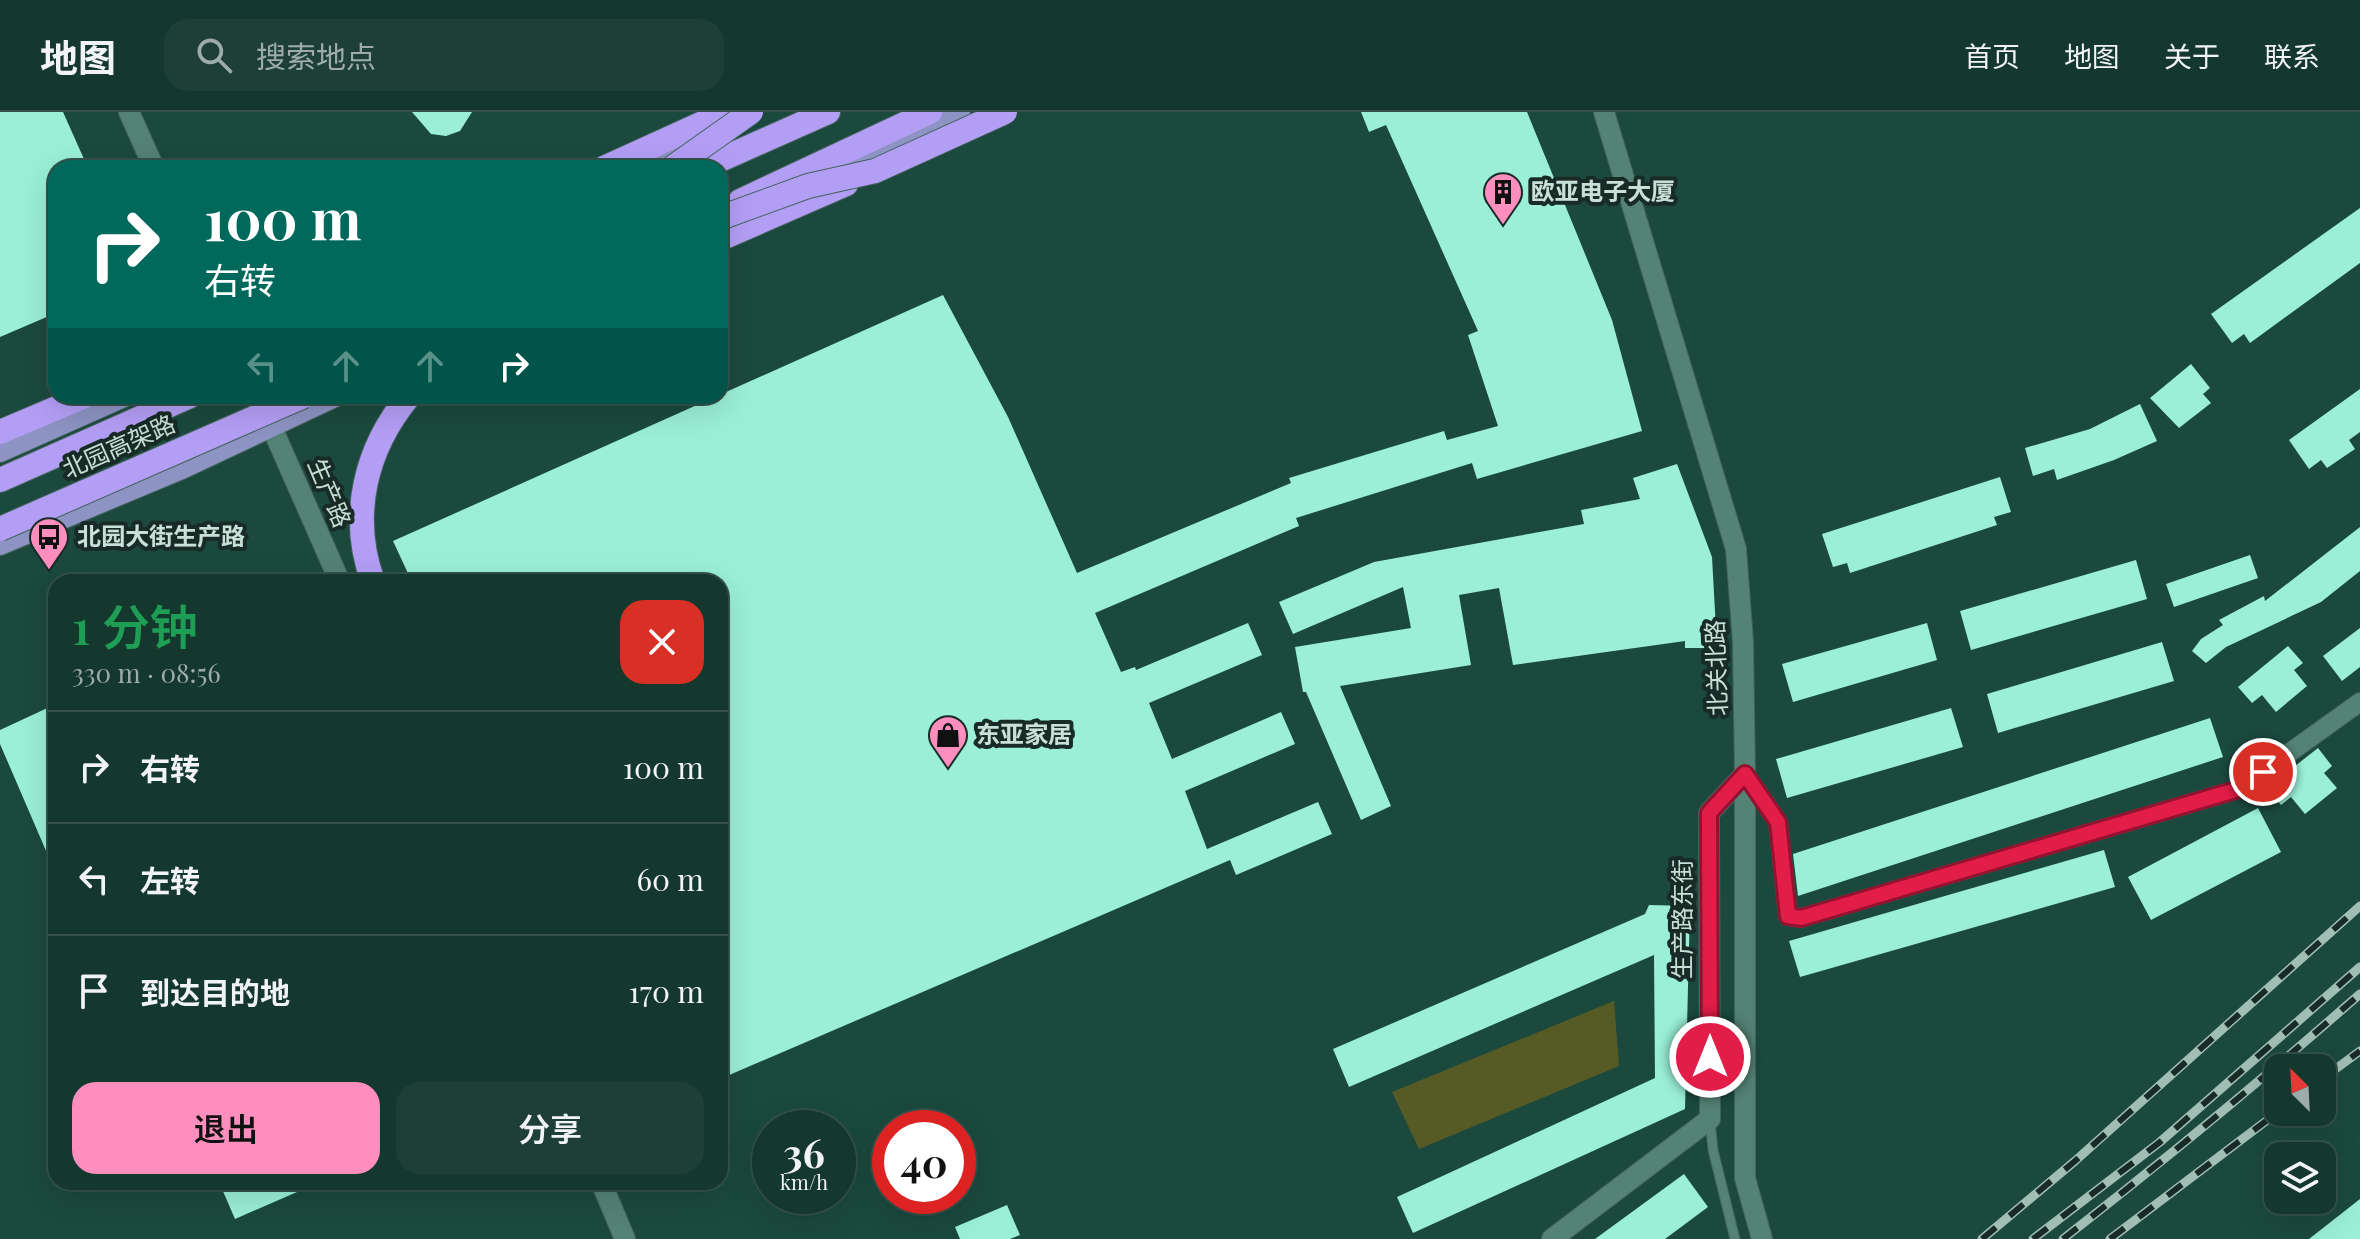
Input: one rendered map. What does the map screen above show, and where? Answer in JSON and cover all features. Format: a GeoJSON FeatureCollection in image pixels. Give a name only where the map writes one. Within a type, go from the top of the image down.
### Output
{"type":"FeatureCollection","features":[{"type":"Feature","properties":{"kind":"highway"},"geometry":{"type":"LineString","coordinates":[[622,160],[727,112]]}},
{"type":"Feature","properties":{"kind":"highway"},"geometry":{"type":"LineString","coordinates":[[683,160],[751,112]]}},
{"type":"Feature","properties":{"kind":"highway"},"geometry":{"type":"LineString","coordinates":[[720,160],[828,112]]}},
{"type":"Feature","properties":{"kind":"highway"},"geometry":{"type":"LineString","coordinates":[[728,207],[930,112]]}},
{"type":"Feature","properties":{"kind":"highway"},"geometry":{"type":"LineString","coordinates":[[728,235],[1002,113]]}},
{"type":"Feature","properties":{"kind":"highway"},"geometry":{"type":"LineString","coordinates":[[728,217],[808,186],[875,171]]}},
{"type":"Feature","properties":{"kind":"highway"},"geometry":{"type":"LineString","coordinates":[[0,432],[66,404]]}},
{"type":"Feature","properties":{"kind":"highway","name":"北园高架路"},"geometry":{"type":"LineString","coordinates":[[0,480],[172,404]]}},
{"type":"Feature","properties":{"kind":"highway","name":"北园高架路"},"geometry":{"type":"LineString","coordinates":[[0,529],[286,404]]}},
{"type":"Feature","properties":{"kind":"highway"},"geometry":{"type":"LineString","coordinates":[[370,574],[364,557],[362,534],[366,478],[374,450],[402,404]]}},
{"type":"Feature","properties":{"kind":"main road"},"geometry":{"type":"LineString","coordinates":[[664,160],[763,112]]}},
{"type":"Feature","properties":{"kind":"main road"},"geometry":{"type":"LineString","coordinates":[[728,216],[960,112]]}},
{"type":"Feature","properties":{"kind":"main road"},"geometry":{"type":"LineString","coordinates":[[0,452],[108,404]]}},
{"type":"Feature","properties":{"kind":"main road"},"geometry":{"type":"LineString","coordinates":[[0,545],[184,468],[319,404]]}},
{"type":"Feature","properties":{"kind":"street"},"geometry":{"type":"LineString","coordinates":[[129,112],[150,160]]}},
{"type":"Feature","properties":{"kind":"street","name":"北关北路"},"geometry":{"type":"LineString","coordinates":[[1604,112],[1736,549],[1743,642],[1745,774],[1745,1178],[1762,1239]]}},
{"type":"Feature","properties":{"kind":"street","name":"生产路"},"geometry":{"type":"LineString","coordinates":[[262,404],[337,574]]}},
{"type":"Feature","properties":{"kind":"street"},"geometry":{"type":"LineString","coordinates":[[1745,774],[1778,822],[1788,916],[1801,918],[2239,789],[2360,702]]}},
{"type":"Feature","properties":{"kind":"street","name":"生产路东街"},"geometry":{"type":"LineString","coordinates":[[1710,1119],[1709,813],[1745,774]]}},
{"type":"Feature","properties":{"kind":"street"},"geometry":{"type":"LineString","coordinates":[[1552,1239],[1710,1119]]}},
{"type":"Feature","properties":{"kind":"street"},"geometry":{"type":"LineString","coordinates":[[604,1190],[625,1239]]}},
{"type":"Feature","properties":{"kind":"lane"},"geometry":{"type":"LineString","coordinates":[[1710,1119],[1713,1150],[1735,1239]]}},
{"type":"Feature","properties":{"kind":"green space"},"geometry":{"type":"Polygon","coordinates":[[[1614,1001],[1619,1066],[1419,1149],[1392,1092],[1614,1001]]]}},
{"type":"Feature","properties":{"kind":"building"},"geometry":{"type":"Polygon","coordinates":[[[0,112],[63,112],[84,160],[48,160],[48,316],[0,337],[0,112]]]}},
{"type":"Feature","properties":{"kind":"building"},"geometry":{"type":"Polygon","coordinates":[[[412,112],[472,112],[460,131],[446,136],[431,134],[412,112]]]}},
{"type":"Feature","properties":{"kind":"building","name":"东亚家居"},"geometry":{"type":"Polygon","coordinates":[[[1361,112],[1527,112],[1612,320],[1642,431],[1477,479],[1472,463],[1296,518],[1299,526],[1095,613],[1121,672],[1135,667],[1136,670],[1248,623],[1262,655],[1149,703],[1172,759],[1281,712],[1295,744],[1185,791],[1207,849],[1318,802],[1332,834],[1236,875],[1230,860],[728,1076],[728,574],[408,574],[393,541],[699,404],[728,404],[728,391],[943,295],[1008,417],[1077,573],[1291,483],[1289,478],[1444,431],[1447,440],[1498,426],[1468,335],[1478,331],[1386,125],[1369,132],[1361,112]]]}},
{"type":"Feature","properties":{"kind":"building"},"geometry":{"type":"Polygon","coordinates":[[[2360,208],[2360,263],[2250,343],[2244,334],[2232,343],[2211,314],[2360,208]]]}},
{"type":"Feature","properties":{"kind":"building"},"geometry":{"type":"Polygon","coordinates":[[[2191,364],[2210,388],[2203,394],[2211,403],[2179,428],[2150,398],[2191,364]]]}},
{"type":"Feature","properties":{"kind":"building"},"geometry":{"type":"Polygon","coordinates":[[[2360,389],[2360,432],[2349,440],[2355,449],[2327,468],[2321,460],[2309,469],[2289,440],[2360,389]]]}},
{"type":"Feature","properties":{"kind":"building"},"geometry":{"type":"Polygon","coordinates":[[[2140,404],[2157,441],[2057,480],[2054,469],[2033,476],[2025,448],[2090,429],[2140,404]]]}},
{"type":"Feature","properties":{"kind":"building"},"geometry":{"type":"Polygon","coordinates":[[[1677,464],[1712,557],[1717,648],[1685,648],[1685,641],[1513,665],[1499,588],[1459,595],[1471,665],[1340,686],[1391,806],[1361,820],[1306,692],[1303,692],[1295,647],[1411,628],[1403,587],[1293,634],[1279,602],[1374,562],[1584,524],[1581,510],[1640,499],[1633,478],[1677,464]]]}},
{"type":"Feature","properties":{"kind":"building"},"geometry":{"type":"Polygon","coordinates":[[[2000,477],[2011,512],[1994,517],[1997,525],[1850,573],[1847,563],[1833,567],[1822,534],[2000,477]]]}},
{"type":"Feature","properties":{"kind":"building"},"geometry":{"type":"Polygon","coordinates":[[[2360,527],[2360,571],[2321,602],[2226,647],[2206,663],[2192,651],[2201,639],[2223,625],[2219,620],[2264,596],[2265,601],[2360,527]]]}},
{"type":"Feature","properties":{"kind":"building"},"geometry":{"type":"Polygon","coordinates":[[[2250,555],[2258,578],[2174,607],[2166,584],[2250,555]]]}},
{"type":"Feature","properties":{"kind":"building"},"geometry":{"type":"Polygon","coordinates":[[[2136,560],[2147,599],[1971,650],[1960,611],[2136,560]]]}},
{"type":"Feature","properties":{"kind":"building"},"geometry":{"type":"Polygon","coordinates":[[[1927,623],[1937,660],[1793,702],[1782,664],[1927,623]]]}},
{"type":"Feature","properties":{"kind":"building"},"geometry":{"type":"Polygon","coordinates":[[[2360,628],[2360,667],[2342,681],[2323,656],[2360,628]]]}},
{"type":"Feature","properties":{"kind":"building"},"geometry":{"type":"Polygon","coordinates":[[[2162,642],[2174,681],[1998,733],[1987,694],[2162,642]]]}},
{"type":"Feature","properties":{"kind":"building"},"geometry":{"type":"Polygon","coordinates":[[[2288,646],[2303,663],[2294,670],[2307,686],[2276,712],[2262,695],[2252,703],[2238,687],[2288,646]]]}},
{"type":"Feature","properties":{"kind":"building"},"geometry":{"type":"Polygon","coordinates":[[[48,708],[48,855],[0,744],[0,730],[48,708]]]}},
{"type":"Feature","properties":{"kind":"building"},"geometry":{"type":"Polygon","coordinates":[[[1951,708],[1963,747],[1787,798],[1776,759],[1951,708]]]}},
{"type":"Feature","properties":{"kind":"building"},"geometry":{"type":"Polygon","coordinates":[[[2210,718],[2223,757],[1798,896],[1793,854],[2210,718]]]}},
{"type":"Feature","properties":{"kind":"building"},"geometry":{"type":"Polygon","coordinates":[[[2318,748],[2332,766],[2324,773],[2337,788],[2305,814],[2291,797],[2281,805],[2267,788],[2318,748]]]}},
{"type":"Feature","properties":{"kind":"building"},"geometry":{"type":"Polygon","coordinates":[[[2258,808],[2281,852],[2151,920],[2128,877],[2258,808]]]}},
{"type":"Feature","properties":{"kind":"building"},"geometry":{"type":"Polygon","coordinates":[[[2104,850],[2115,887],[1800,977],[1789,941],[2104,850]]]}},
{"type":"Feature","properties":{"kind":"building"},"geometry":{"type":"Polygon","coordinates":[[[1649,905],[1690,906],[1685,1109],[1413,1233],[1397,1197],[1655,1078],[1654,955],[1349,1087],[1333,1049],[1645,914],[1649,905]]]}},
{"type":"Feature","properties":{"kind":"building"},"geometry":{"type":"Polygon","coordinates":[[[1684,1174],[1708,1207],[1665,1239],[1595,1239],[1684,1174]]]}},
{"type":"Feature","properties":{"kind":"building"},"geometry":{"type":"Polygon","coordinates":[[[222,1190],[302,1190],[235,1219],[222,1190]]]}},
{"type":"Feature","properties":{"kind":"building"},"geometry":{"type":"Polygon","coordinates":[[[2360,1199],[2360,1239],[2309,1239],[2360,1199]]]}},
{"type":"Feature","properties":{"kind":"building"},"geometry":{"type":"Polygon","coordinates":[[[1007,1205],[1020,1235],[1010,1239],[960,1239],[955,1227],[1007,1205]]]}},
{"type":"Feature","properties":{"kind":"railway"},"geometry":{"type":"LineString","coordinates":[[1982,1239],[2075,1161],[2360,906]]}},
{"type":"Feature","properties":{"kind":"railway"},"geometry":{"type":"LineString","coordinates":[[2033,1239],[2160,1142],[2360,967]]}},
{"type":"Feature","properties":{"kind":"railway"},"geometry":{"type":"LineString","coordinates":[[2063,1239],[2213,1119],[2360,994]]}},
{"type":"Feature","properties":{"kind":"railway"},"geometry":{"type":"LineString","coordinates":[[2336,1069],[2360,1051]]}},
{"type":"Feature","properties":{"kind":"railway"},"geometry":{"type":"LineString","coordinates":[[2110,1239],[2264,1123]]}},
{"type":"Feature","properties":{"kind":"place","name":"欧亚电子大厦"},"geometry":{"type":"Point","coordinates":[1503,226]}},
{"type":"Feature","properties":{"kind":"place","name":"北园大街生产路"},"geometry":{"type":"Point","coordinates":[49,571]}},
{"type":"Feature","properties":{"kind":"place","name":"东亚家居"},"geometry":{"type":"Point","coordinates":[948,769]}},
{"type":"Feature","properties":{"kind":"route"},"geometry":{"type":"LineString","coordinates":[[1710,1057],[1709,813],[1745,774],[1778,822],[1788,916],[1801,918],[2239,789],[2263,772]]}}]}
